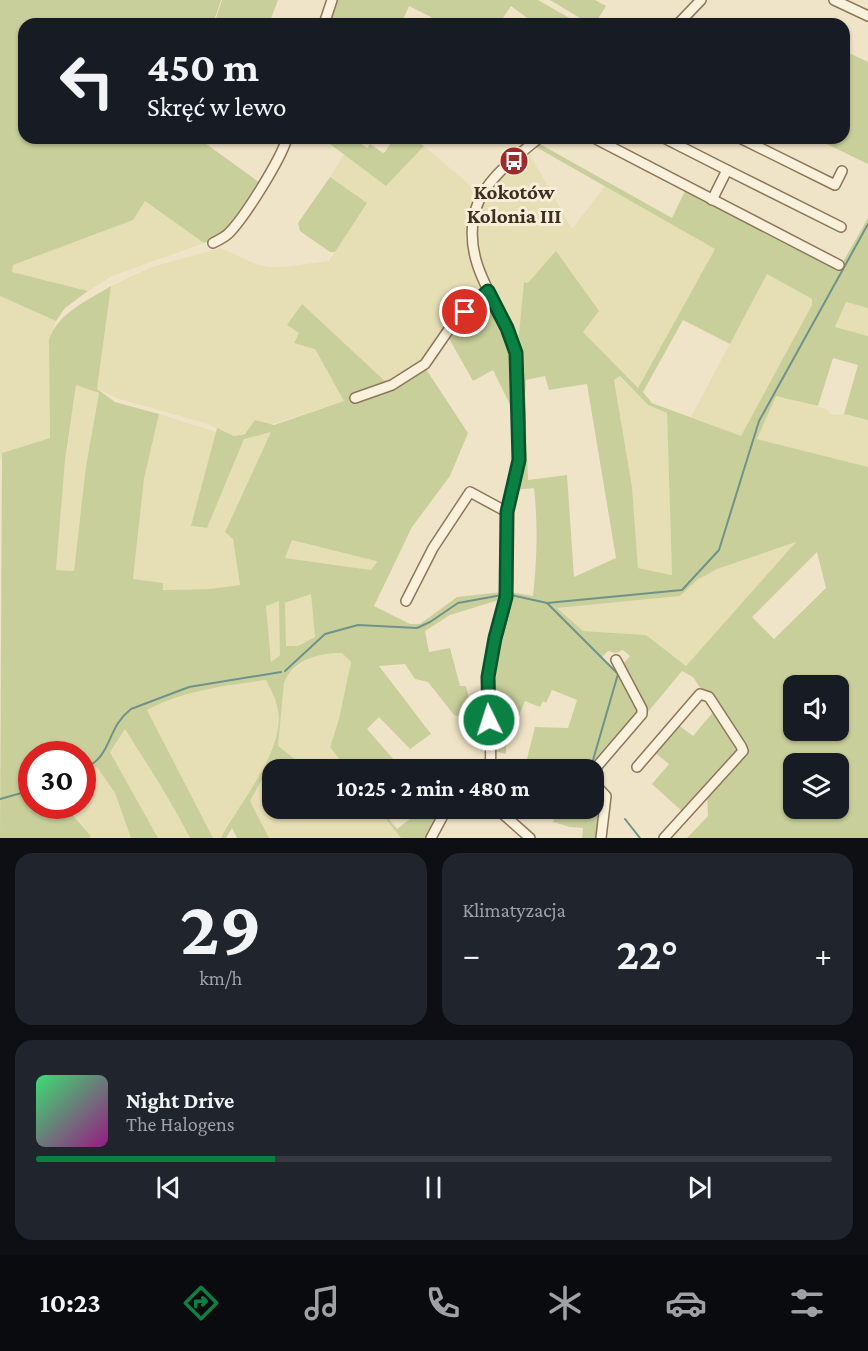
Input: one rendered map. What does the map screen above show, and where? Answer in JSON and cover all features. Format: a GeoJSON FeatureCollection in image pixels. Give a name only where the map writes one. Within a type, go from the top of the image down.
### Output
{"type":"FeatureCollection","features":[{"type":"Feature","properties":{"kind":"street"},"geometry":{"type":"LineString","coordinates":[[326,18],[332,0]]}},
{"type":"Feature","properties":{"kind":"street"},"geometry":{"type":"LineString","coordinates":[[684,18],[701,0]]}},
{"type":"Feature","properties":{"kind":"street"},"geometry":{"type":"LineString","coordinates":[[834,0],[868,16]]}},
{"type":"Feature","properties":{"kind":"street"},"geometry":{"type":"LineString","coordinates":[[213,243],[225,237],[239,220],[278,160],[285,144]]}},
{"type":"Feature","properties":{"kind":"street"},"geometry":{"type":"LineString","coordinates":[[491,759],[492,740],[487,700],[488,677],[506,597],[507,512],[519,460],[518,367],[514,344],[477,264],[472,224],[476,208],[495,177],[532,144]]}},
{"type":"Feature","properties":{"kind":"street"},"geometry":{"type":"LineString","coordinates":[[605,144],[839,265]]}},
{"type":"Feature","properties":{"kind":"street"},"geometry":{"type":"LineString","coordinates":[[676,144],[841,227]]}},
{"type":"Feature","properties":{"kind":"street"},"geometry":{"type":"LineString","coordinates":[[752,144],[835,185],[842,171]]}},
{"type":"Feature","properties":{"kind":"street"},"geometry":{"type":"LineString","coordinates":[[712,200],[727,170]]}},
{"type":"Feature","properties":{"kind":"street"},"geometry":{"type":"LineString","coordinates":[[356,398],[392,386],[425,364],[454,322],[488,291]]}},
{"type":"Feature","properties":{"kind":"street"},"geometry":{"type":"LineString","coordinates":[[406,602],[433,548],[470,492],[507,512]]}},
{"type":"Feature","properties":{"kind":"street"},"geometry":{"type":"LineString","coordinates":[[603,759],[642,714],[642,709],[616,660]]}},
{"type":"Feature","properties":{"kind":"street"},"geometry":{"type":"LineString","coordinates":[[637,767],[700,694],[709,697],[741,746],[742,751],[664,838]]}},
{"type":"Feature","properties":{"kind":"street"},"geometry":{"type":"LineString","coordinates":[[604,794],[606,796],[604,813]]}},
{"type":"Feature","properties":{"kind":"street"},"geometry":{"type":"LineString","coordinates":[[431,838],[441,819]]}},
{"type":"Feature","properties":{"kind":"street"},"geometry":{"type":"LineString","coordinates":[[508,819],[530,838]]}},
{"type":"Feature","properties":{"kind":"street"},"geometry":{"type":"LineString","coordinates":[[601,838],[603,819]]}},
{"type":"Feature","properties":{"kind":"shaded area"},"geometry":{"type":"Polygon","coordinates":[[[0,0],[18,18],[18,144],[67,144],[204,243],[112,276],[88,291],[11,272],[0,108],[0,0]]]}},
{"type":"Feature","properties":{"kind":"shaded area"},"geometry":{"type":"Polygon","coordinates":[[[424,146],[478,192],[471,206],[465,238],[481,289],[427,357],[417,366],[388,384],[287,326],[299,333],[315,349],[344,401],[235,436],[205,423],[119,399],[97,389],[111,286],[152,267],[220,248],[253,263],[268,267],[329,261],[367,203],[330,177],[345,153],[386,186],[424,146]]]}},
{"type":"Feature","properties":{"kind":"shaded area"},"geometry":{"type":"Polygon","coordinates":[[[529,153],[572,229],[605,186],[715,249],[638,388],[582,331],[525,282],[518,344],[483,273],[475,236],[477,218],[483,201],[499,179],[529,153]]]}},
{"type":"Feature","properties":{"kind":"shaded area"},"geometry":{"type":"Polygon","coordinates":[[[767,274],[812,299],[812,305],[741,437],[691,417],[767,274]]]}},
{"type":"Feature","properties":{"kind":"shaded area"},"geometry":{"type":"Polygon","coordinates":[[[0,296],[56,321],[49,340],[50,438],[2,453],[0,462],[0,296]]]}},
{"type":"Feature","properties":{"kind":"shaded area"},"geometry":{"type":"Polygon","coordinates":[[[846,302],[868,308],[868,336],[835,327],[846,302]]]}},
{"type":"Feature","properties":{"kind":"shaded area"},"geometry":{"type":"Polygon","coordinates":[[[619,376],[648,405],[667,413],[672,575],[638,568],[632,487],[614,380],[619,376]]]}},
{"type":"Feature","properties":{"kind":"shaded area"},"geometry":{"type":"Polygon","coordinates":[[[76,385],[99,392],[86,466],[74,571],[56,570],[64,471],[76,385]]]}},
{"type":"Feature","properties":{"kind":"shaded area"},"geometry":{"type":"Polygon","coordinates":[[[776,395],[826,409],[832,415],[844,414],[868,420],[868,467],[757,439],[776,395]]]}},
{"type":"Feature","properties":{"kind":"shaded area"},"geometry":{"type":"Polygon","coordinates":[[[159,414],[216,432],[192,527],[207,528],[244,439],[272,431],[225,531],[233,538],[240,585],[210,589],[181,589],[180,591],[162,589],[163,583],[133,579],[144,479],[159,414]]]}},
{"type":"Feature","properties":{"kind":"shaded area"},"geometry":{"type":"Polygon","coordinates":[[[292,539],[377,561],[371,570],[285,558],[292,539]]]}},
{"type":"Feature","properties":{"kind":"shaded area"},"geometry":{"type":"Polygon","coordinates":[[[797,541],[686,666],[646,635],[583,631],[556,608],[680,596],[697,580],[717,569],[797,541]]]}},
{"type":"Feature","properties":{"kind":"shaded area"},"geometry":{"type":"Polygon","coordinates":[[[311,594],[315,638],[298,646],[286,646],[285,603],[311,594]]]}},
{"type":"Feature","properties":{"kind":"shaded area"},"geometry":{"type":"Polygon","coordinates":[[[280,600],[280,655],[270,662],[266,605],[280,600]]]}},
{"type":"Feature","properties":{"kind":"shaded area"},"geometry":{"type":"Polygon","coordinates":[[[324,653],[342,653],[351,662],[339,719],[330,747],[339,759],[295,759],[278,746],[284,683],[288,675],[307,659],[324,653]]]}},
{"type":"Feature","properties":{"kind":"shaded area"},"geometry":{"type":"Polygon","coordinates":[[[267,680],[278,708],[277,732],[269,757],[262,759],[262,771],[254,787],[221,838],[213,838],[147,710],[162,702],[198,690],[267,680]]]}},
{"type":"Feature","properties":{"kind":"shaded area"},"geometry":{"type":"Polygon","coordinates":[[[125,729],[168,795],[190,838],[158,838],[110,752],[125,729]]]}},
{"type":"Feature","properties":{"kind":"shaded area"},"geometry":{"type":"Polygon","coordinates":[[[96,766],[115,793],[131,838],[90,838],[91,836],[77,819],[96,819],[96,766]]]}},
{"type":"Feature","properties":{"kind":"shaded area"},"geometry":{"type":"Polygon","coordinates":[[[262,779],[262,819],[386,819],[401,838],[269,838],[250,801],[262,779]]]}},
{"type":"Feature","properties":{"kind":"green space"},"geometry":{"type":"Polygon","coordinates":[[[0,0],[221,0],[215,18],[18,18],[18,144],[206,144],[260,183],[230,226],[204,243],[145,201],[133,220],[13,265],[12,272],[88,291],[65,308],[56,321],[0,296],[0,0]]]}},
{"type":"Feature","properties":{"kind":"green space"},"geometry":{"type":"Polygon","coordinates":[[[222,0],[278,0],[271,18],[216,18],[222,0]]]}},
{"type":"Feature","properties":{"kind":"green space"},"geometry":{"type":"Polygon","coordinates":[[[334,0],[538,0],[570,18],[527,18],[511,6],[503,18],[431,18],[409,6],[404,18],[328,18],[334,0]]]}},
{"type":"Feature","properties":{"kind":"green space"},"geometry":{"type":"Polygon","coordinates":[[[550,0],[595,0],[606,6],[599,18],[580,18],[550,0]]]}},
{"type":"Feature","properties":{"kind":"green space"},"geometry":{"type":"Polygon","coordinates":[[[850,53],[868,62],[868,164],[826,144],[850,144],[850,53]]]}},
{"type":"Feature","properties":{"kind":"green space"},"geometry":{"type":"Polygon","coordinates":[[[330,144],[361,144],[367,148],[370,144],[383,153],[390,144],[421,144],[424,146],[386,186],[330,144]]]}},
{"type":"Feature","properties":{"kind":"green space"},"geometry":{"type":"Polygon","coordinates":[[[538,144],[672,218],[685,191],[839,269],[868,218],[868,308],[846,302],[835,327],[868,336],[868,420],[844,414],[858,365],[833,358],[818,406],[776,396],[757,439],[868,467],[868,838],[687,838],[708,816],[707,792],[743,753],[693,677],[682,671],[648,712],[622,665],[630,656],[623,650],[616,653],[608,651],[601,658],[620,676],[639,711],[598,759],[527,759],[535,727],[568,728],[577,700],[552,690],[546,703],[543,701],[540,707],[525,701],[506,747],[506,754],[495,751],[491,692],[493,661],[510,592],[533,596],[536,529],[534,488],[514,490],[521,405],[525,405],[528,480],[567,475],[574,577],[616,558],[587,384],[549,390],[545,376],[526,380],[525,397],[521,397],[518,344],[524,282],[528,283],[556,251],[599,311],[583,332],[638,388],[715,249],[536,147],[538,144]],[[767,274],[730,344],[683,320],[643,392],[652,403],[741,436],[812,305],[812,299],[767,274]],[[620,376],[614,380],[632,487],[638,568],[672,575],[667,413],[648,405],[620,376]],[[796,542],[717,569],[697,580],[680,596],[557,608],[583,631],[646,635],[686,666],[796,542]],[[817,552],[752,617],[774,639],[826,588],[817,552]]]}},
{"type":"Feature","properties":{"kind":"green space"},"geometry":{"type":"Polygon","coordinates":[[[330,177],[367,203],[335,252],[330,252],[300,231],[298,223],[330,177]]]}},
{"type":"Feature","properties":{"kind":"green space"},"geometry":{"type":"Polygon","coordinates":[[[111,286],[97,389],[115,402],[159,414],[144,479],[133,579],[163,583],[163,590],[210,589],[240,585],[233,539],[225,532],[271,432],[244,439],[207,528],[191,526],[217,428],[234,436],[245,434],[255,420],[274,425],[344,401],[315,349],[294,343],[299,333],[287,325],[302,304],[388,384],[427,357],[481,289],[509,340],[514,361],[514,413],[493,370],[473,381],[447,335],[424,366],[468,433],[450,476],[412,527],[374,606],[410,624],[420,624],[457,597],[502,592],[502,599],[450,615],[425,631],[429,652],[450,648],[460,686],[466,686],[475,722],[454,715],[428,682],[415,679],[405,664],[379,666],[431,734],[410,749],[379,717],[367,729],[393,759],[339,759],[330,747],[339,719],[351,662],[342,653],[324,654],[300,663],[288,675],[284,683],[278,746],[295,759],[268,759],[278,722],[277,706],[266,680],[190,693],[147,710],[213,838],[190,838],[125,729],[110,752],[158,838],[131,838],[115,793],[96,767],[96,741],[18,741],[18,819],[76,819],[91,836],[90,838],[0,838],[2,453],[50,438],[49,340],[59,322],[84,302],[111,286]],[[76,385],[65,461],[56,570],[74,571],[86,466],[99,393],[76,385]],[[292,540],[285,558],[371,570],[377,562],[376,561],[292,540]],[[311,594],[285,603],[286,646],[298,646],[315,637],[311,594]],[[279,601],[266,606],[271,662],[280,655],[279,601]]]}},
{"type":"Feature","properties":{"kind":"green space"},"geometry":{"type":"Polygon","coordinates":[[[715,710],[739,749],[714,775],[684,813],[652,784],[669,764],[653,751],[677,724],[693,736],[715,710]]]}},
{"type":"Feature","properties":{"kind":"green space"},"geometry":{"type":"Polygon","coordinates":[[[262,771],[262,779],[250,801],[269,838],[237,838],[232,828],[226,838],[221,838],[229,824],[262,771]]]}},
{"type":"Feature","properties":{"kind":"green space"},"geometry":{"type":"Polygon","coordinates":[[[386,819],[389,819],[397,829],[410,819],[436,819],[438,821],[426,838],[401,838],[386,819]]]}},
{"type":"Feature","properties":{"kind":"green space"},"geometry":{"type":"Polygon","coordinates":[[[554,819],[601,819],[599,838],[582,838],[583,828],[553,822],[554,819]]]}},
{"type":"Feature","properties":{"kind":"waterway"},"geometry":{"type":"LineString","coordinates":[[511,595],[547,603],[682,590],[719,550],[759,421],[868,224]]}},
{"type":"Feature","properties":{"kind":"waterway"},"geometry":{"type":"LineString","coordinates":[[285,671],[325,634],[358,625],[417,628],[458,603],[502,595]]}},
{"type":"Feature","properties":{"kind":"waterway"},"geometry":{"type":"LineString","coordinates":[[547,603],[618,674],[593,759]]}},
{"type":"Feature","properties":{"kind":"waterway"},"geometry":{"type":"LineString","coordinates":[[96,760],[105,750],[117,725],[131,709],[189,687],[281,672]]}},
{"type":"Feature","properties":{"kind":"waterway"},"geometry":{"type":"LineString","coordinates":[[0,799],[18,794]]}},
{"type":"Feature","properties":{"kind":"waterway"},"geometry":{"type":"LineString","coordinates":[[625,819],[640,838]]}},
{"type":"Feature","properties":{"kind":"place","name":"Kokotów Kolonia III"},"geometry":{"type":"Point","coordinates":[514,161]}},
{"type":"Feature","properties":{"kind":"route"},"geometry":{"type":"LineString","coordinates":[[465,312],[488,291],[514,344],[518,373],[519,460],[507,512],[506,597],[488,677],[489,720]]}}]}
